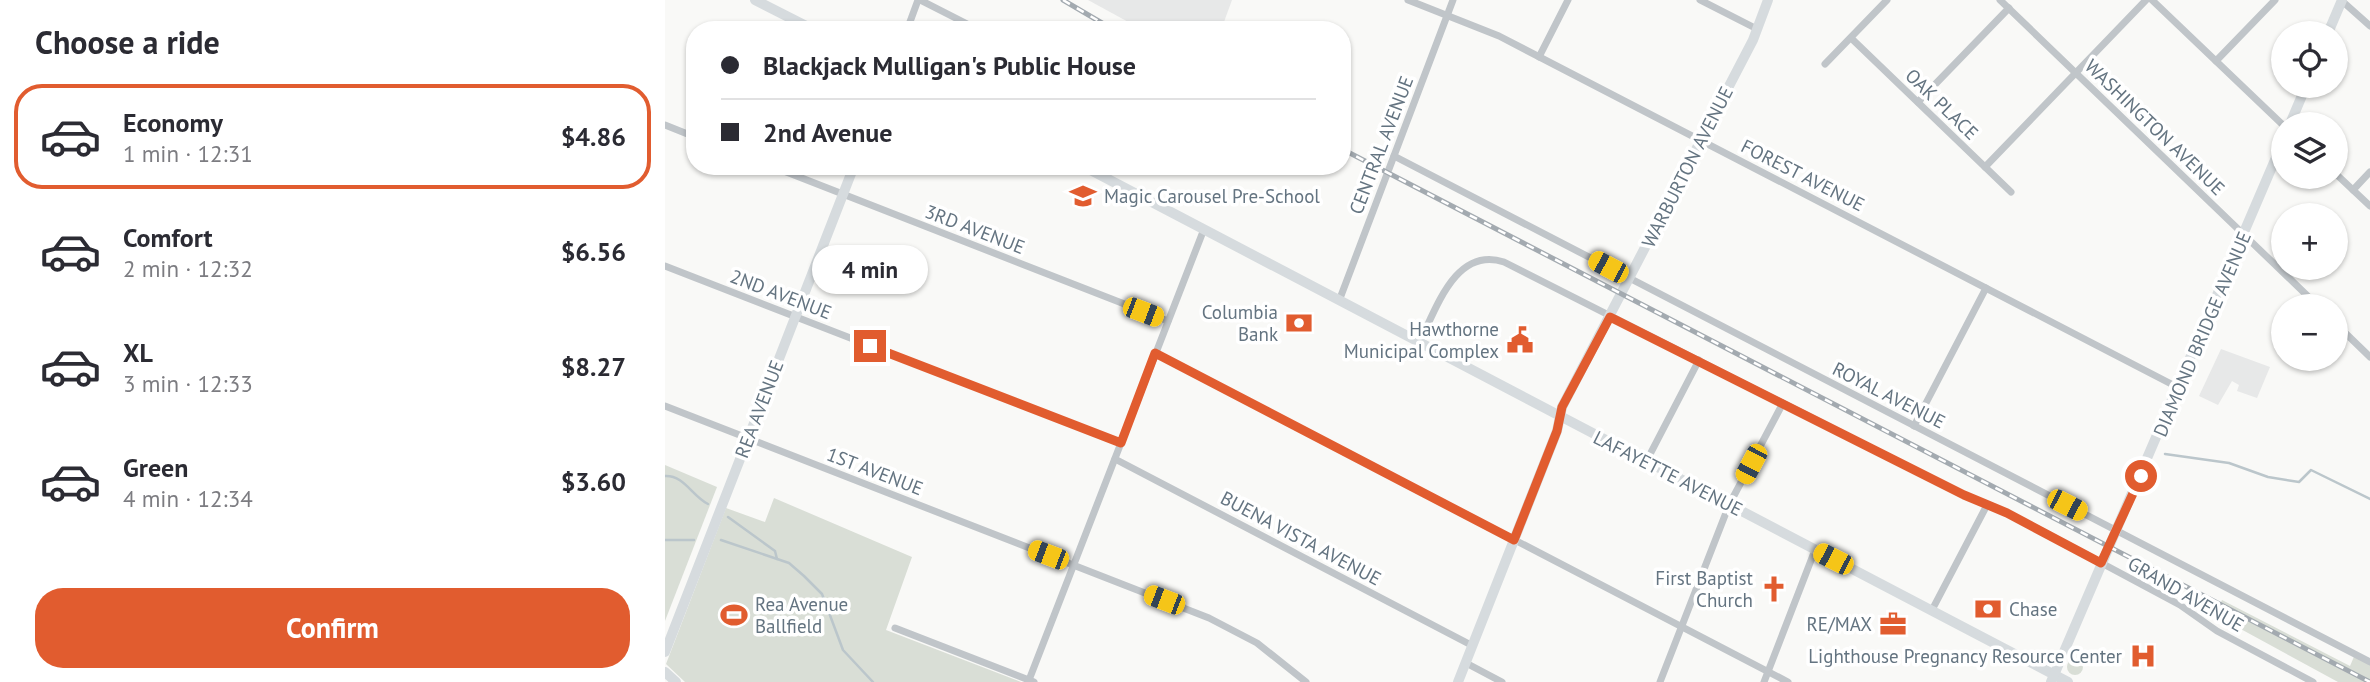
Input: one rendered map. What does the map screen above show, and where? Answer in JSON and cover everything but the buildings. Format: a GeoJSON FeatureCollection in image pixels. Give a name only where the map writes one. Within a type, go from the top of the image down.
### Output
{"type":"FeatureCollection","features":[{"type":"Feature","properties":{"kind":"main road"},"geometry":{"type":"LineString","coordinates":[[665,672],[676,682]]}},
{"type":"Feature","properties":{"kind":"street"},"geometry":{"type":"LineString","coordinates":[[755,0],[796,21]]}},
{"type":"Feature","properties":{"kind":"street"},"geometry":{"type":"LineString","coordinates":[[911,21],[919,0],[961,21]]}},
{"type":"Feature","properties":{"kind":"street","name":"FOREST AVENUE"},"geometry":{"type":"LineString","coordinates":[[1408,0],[1448,15],[1539,57],[2179,388]]}},
{"type":"Feature","properties":{"kind":"street","name":"CENTRAL AVENUE"},"geometry":{"type":"LineString","coordinates":[[1339,301],[1453,0]]}},
{"type":"Feature","properties":{"kind":"street"},"geometry":{"type":"LineString","coordinates":[[1539,57],[1568,0]]}},
{"type":"Feature","properties":{"kind":"street"},"geometry":{"type":"LineString","coordinates":[[1700,0],[1757,29]]}},
{"type":"Feature","properties":{"kind":"street","name":"WARBURTON AVENUE"},"geometry":{"type":"LineString","coordinates":[[1458,682],[1560,417],[1757,29],[1767,0]]}},
{"type":"Feature","properties":{"kind":"street"},"geometry":{"type":"LineString","coordinates":[[1825,64],[1887,0]]}},
{"type":"Feature","properties":{"kind":"street","name":"WASHINGTON AVENUE"},"geometry":{"type":"LineString","coordinates":[[2000,0],[2305,294]]}},
{"type":"Feature","properties":{"kind":"street"},"geometry":{"type":"LineString","coordinates":[[1985,167],[2146,0]]}},
{"type":"Feature","properties":{"kind":"street"},"geometry":{"type":"LineString","coordinates":[[2152,0],[2271,113]]}},
{"type":"Feature","properties":{"kind":"street"},"geometry":{"type":"LineString","coordinates":[[2216,61],[2275,0]]}},
{"type":"Feature","properties":{"kind":"street"},"geometry":{"type":"LineString","coordinates":[[2333,21],[2342,0],[2370,26]]}},
{"type":"Feature","properties":{"kind":"street"},"geometry":{"type":"LineString","coordinates":[[1918,102],[2009,8]]}},
{"type":"Feature","properties":{"kind":"street","name":"OAK PLACE"},"geometry":{"type":"LineString","coordinates":[[1850,38],[2011,192]]}},
{"type":"Feature","properties":{"kind":"street"},"geometry":{"type":"LineString","coordinates":[[665,125],[686,133]]}},
{"type":"Feature","properties":{"kind":"street","name":"ROYAL AVENUE"},"geometry":{"type":"LineString","coordinates":[[1394,156],[2370,662]]}},
{"type":"Feature","properties":{"kind":"street","name":"DIAMOND BRIDGE AVENUE"},"geometry":{"type":"LineString","coordinates":[[2053,678],[2271,169]]}},
{"type":"Feature","properties":{"kind":"street"},"geometry":{"type":"LineString","coordinates":[[2353,190],[2370,172]]}},
{"type":"Feature","properties":{"kind":"street","name":"3RD AVENUE"},"geometry":{"type":"LineString","coordinates":[[794,175],[1168,321]]}},
{"type":"Feature","properties":{"kind":"street","name":"REA AVENUE"},"geometry":{"type":"LineString","coordinates":[[665,652],[850,175]]}},
{"type":"Feature","properties":{"kind":"street","name":"LAFAYETTE AVENUE"},"geometry":{"type":"LineString","coordinates":[[1100,175],[1932,610],[2053,678],[2068,682]]}},
{"type":"Feature","properties":{"kind":"street"},"geometry":{"type":"LineString","coordinates":[[2348,185],[2370,206]]}},
{"type":"Feature","properties":{"kind":"street"},"geometry":{"type":"LineString","coordinates":[[895,628],[1031,681],[1073,565],[1204,229]]}},
{"type":"Feature","properties":{"kind":"street","name":"GRAND AVENUE"},"geometry":{"type":"LineString","coordinates":[[1419,343],[1455,275],[1478,263],[1494,260],[1504,262],[2101,563],[2180,605],[2217,631],[2313,682]]}},
{"type":"Feature","properties":{"kind":"street","name":"2ND AVENUE"},"geometry":{"type":"LineString","coordinates":[[665,266],[1121,443]]}},
{"type":"Feature","properties":{"kind":"street"},"geometry":{"type":"LineString","coordinates":[[1915,426],[1986,288]]}},
{"type":"Feature","properties":{"kind":"street"},"geometry":{"type":"LineString","coordinates":[[2348,336],[2370,357]]}},
{"type":"Feature","properties":{"kind":"street"},"geometry":{"type":"LineString","coordinates":[[1155,353],[1787,682]]}},
{"type":"Feature","properties":{"kind":"street"},"geometry":{"type":"LineString","coordinates":[[1646,462],[1699,360]]}},
{"type":"Feature","properties":{"kind":"street"},"geometry":{"type":"LineString","coordinates":[[1660,682],[1729,505],[1783,402]]}},
{"type":"Feature","properties":{"kind":"street","name":"1ST AVENUE"},"geometry":{"type":"LineString","coordinates":[[665,406],[1227,626],[1272,653],[1306,682]]}},
{"type":"Feature","properties":{"kind":"street","name":"BUENA VISTA AVENUE"},"geometry":{"type":"LineString","coordinates":[[1115,458],[1473,646]]}},
{"type":"Feature","properties":{"kind":"street"},"geometry":{"type":"LineString","coordinates":[[1932,610],[1987,505]]}},
{"type":"Feature","properties":{"kind":"street"},"geometry":{"type":"LineString","coordinates":[[1763,682],[1815,550]]}},
{"type":"Feature","properties":{"kind":"street"},"geometry":{"type":"LineString","coordinates":[[1466,663],[1502,682]]}},
{"type":"Feature","properties":{"kind":"shaded area"},"geometry":{"type":"Polygon","coordinates":[[[1088,0],[1232,0],[1224,21],[1126,21],[1088,0]]]}},
{"type":"Feature","properties":{"kind":"shaded area"},"geometry":{"type":"Polygon","coordinates":[[[2221,349],[2270,367],[2257,398],[2237,391],[2239,385],[2232,381],[2218,405],[2199,396],[2221,349]]]}},
{"type":"Feature","properties":{"kind":"shaded area"},"geometry":{"type":"Polygon","coordinates":[[[665,465],[717,487],[665,621],[665,465]]]}},
{"type":"Feature","properties":{"kind":"shaded area"},"geometry":{"type":"Polygon","coordinates":[[[774,498],[912,557],[886,630],[1021,682],[685,682],[666,664],[726,508],[765,522],[774,498]]]}},
{"type":"Feature","properties":{"kind":"shaded area"},"geometry":{"type":"Polygon","coordinates":[[[2222,600],[2350,666],[2356,652],[2370,659],[2370,682],[2338,682],[2215,615],[2222,600]]]}},
{"type":"Feature","properties":{"kind":"shaded area"},"geometry":{"type":"Polygon","coordinates":[[[2075,659],[2081,661],[2081,673],[2075,675],[2069,673],[2067,667],[2069,661],[2075,659]]]}},
{"type":"Feature","properties":{"kind":"waterway"},"geometry":{"type":"LineString","coordinates":[[2165,454],[2229,463],[2268,477],[2299,482],[2311,470],[2370,499]]}},
{"type":"Feature","properties":{"kind":"waterway"},"geometry":{"type":"LineString","coordinates":[[665,476],[683,482],[708,504]]}},
{"type":"Feature","properties":{"kind":"waterway"},"geometry":{"type":"LineString","coordinates":[[728,517],[775,551],[777,559]]}},
{"type":"Feature","properties":{"kind":"waterway"},"geometry":{"type":"LineString","coordinates":[[665,540],[694,540]]}},
{"type":"Feature","properties":{"kind":"waterway"},"geometry":{"type":"LineString","coordinates":[[721,540],[789,563],[804,576],[822,594],[843,650],[873,682]]}},
{"type":"Feature","properties":{"kind":"railway"},"geometry":{"type":"LineString","coordinates":[[1063,0],[1099,21]]}},
{"type":"Feature","properties":{"kind":"railway"},"geometry":{"type":"LineString","coordinates":[[1351,154],[2370,682]]}},
{"type":"Feature","properties":{"kind":"place","name":"Magic Carousel Pre-School"},"geometry":{"type":"Point","coordinates":[1083,196]}},
{"type":"Feature","properties":{"kind":"place","name":"Columbia Bank"},"geometry":{"type":"Point","coordinates":[1299,323]}},
{"type":"Feature","properties":{"kind":"place","name":"Hawthorne Municipal Complex"},"geometry":{"type":"Point","coordinates":[1520,340]}},
{"type":"Feature","properties":{"kind":"place","name":"First Baptist Church"},"geometry":{"type":"Point","coordinates":[1774,589]}},
{"type":"Feature","properties":{"kind":"place","name":"Chase"},"geometry":{"type":"Point","coordinates":[1988,609]}},
{"type":"Feature","properties":{"kind":"place","name":"Rea Avenue Ballfield"},"geometry":{"type":"Point","coordinates":[734,615]}},
{"type":"Feature","properties":{"kind":"place","name":"RE/MAX"},"geometry":{"type":"Point","coordinates":[1893,624]}},
{"type":"Feature","properties":{"kind":"place","name":"Lighthouse Pregnancy Resource Center"},"geometry":{"type":"Point","coordinates":[2143,656]}},
{"type":"Feature","properties":{"kind":"route"},"geometry":{"type":"LineString","coordinates":[[870,346],[1121,443],[1155,353],[1514,540],[1557,431],[1562,407],[1610,317],[1631,325],[1964,495],[2007,513],[2101,563],[2141,476]]}}]}
